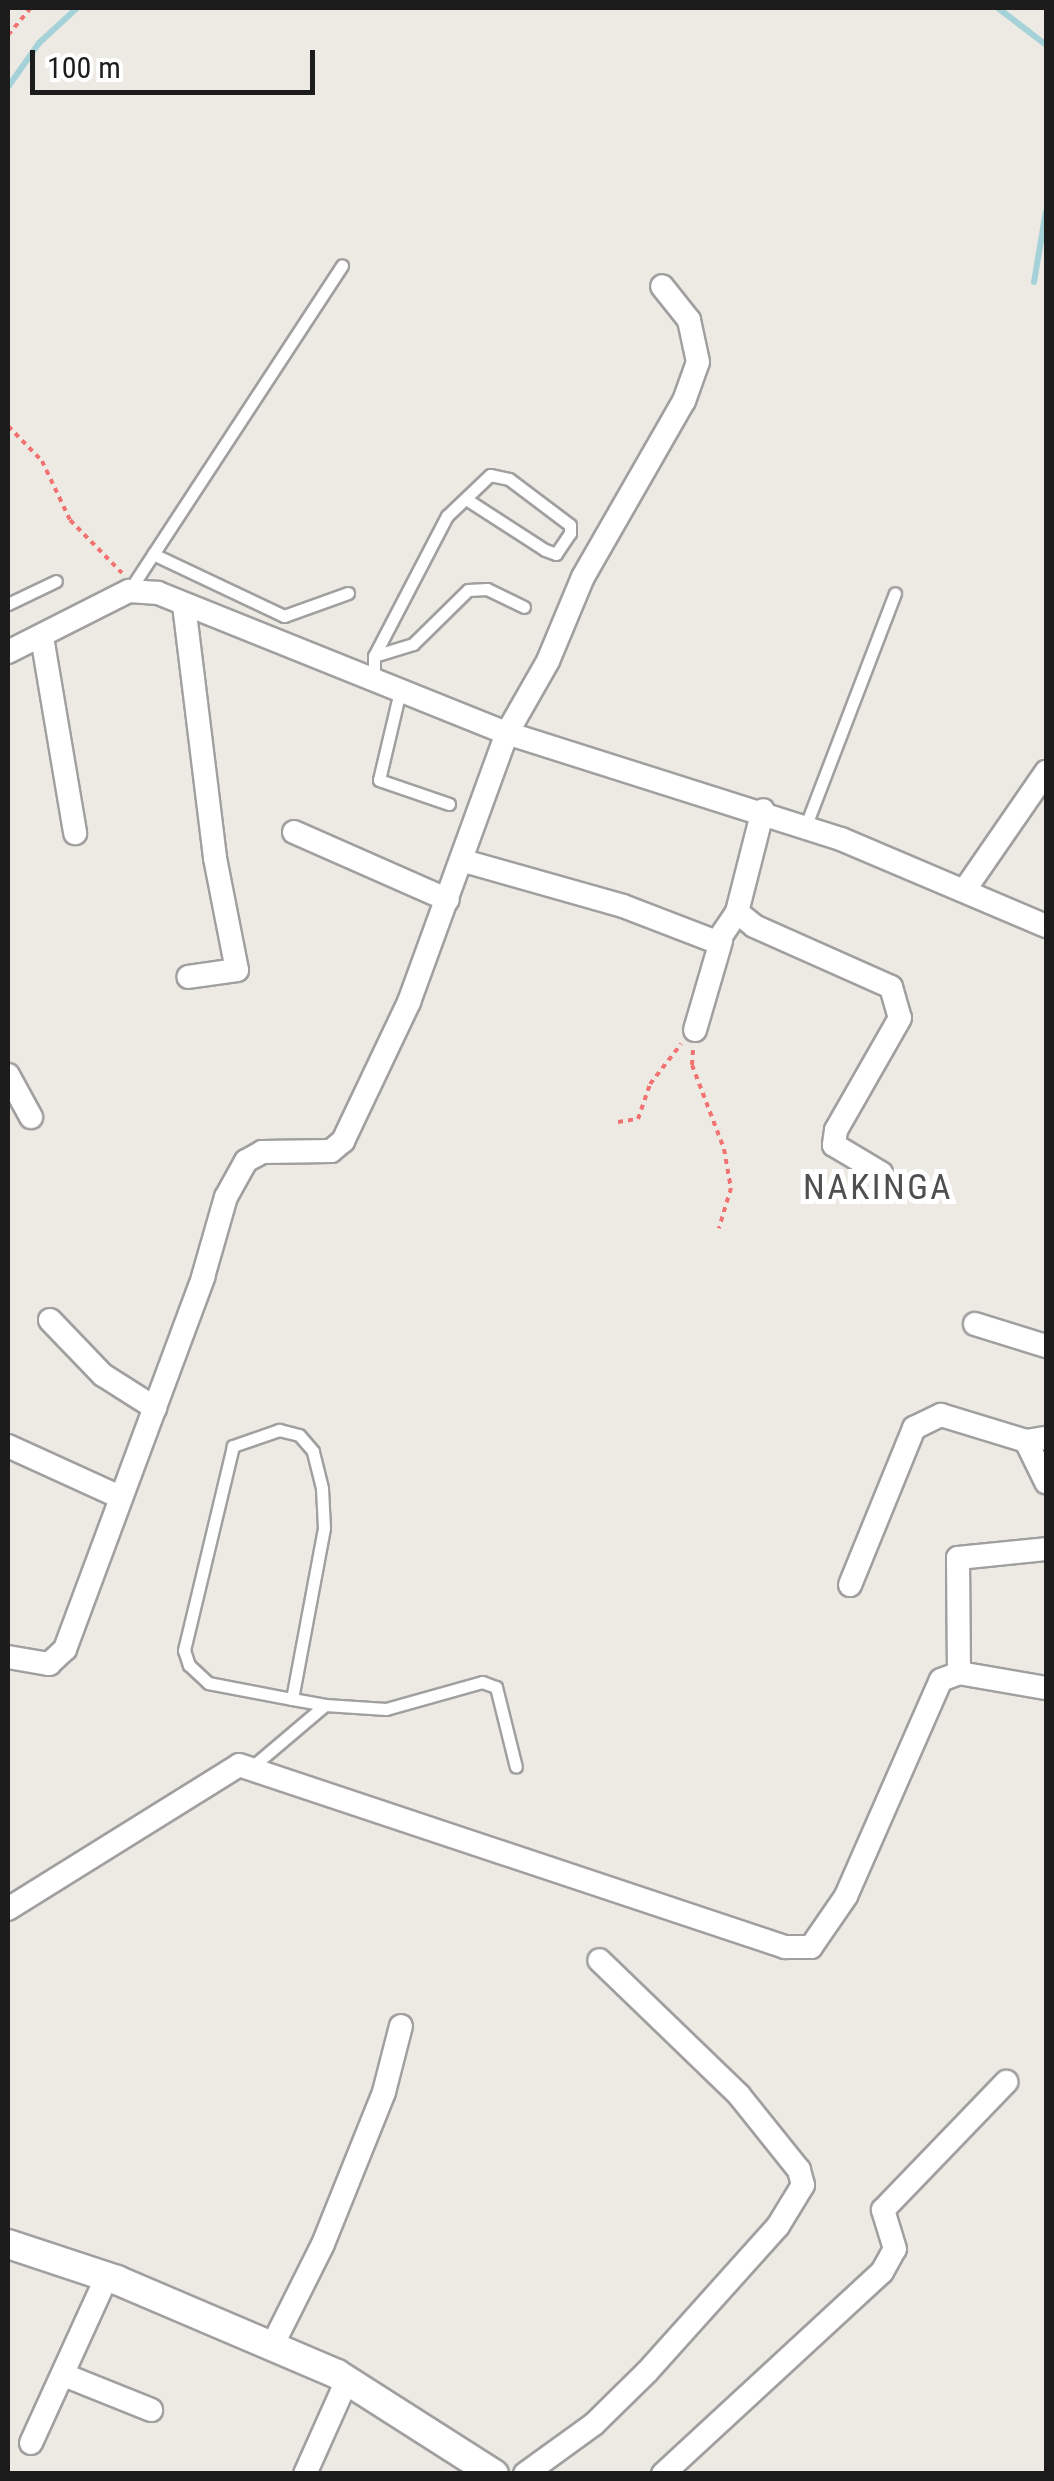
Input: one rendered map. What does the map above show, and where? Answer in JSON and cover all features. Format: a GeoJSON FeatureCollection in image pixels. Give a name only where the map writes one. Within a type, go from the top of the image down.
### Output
{"type":"FeatureCollection","features":[{"type":"Feature","properties":{"kind":"street"},"geometry":{"type":"LineString","coordinates":[[8,1657],[58,1660],[154,1408],[226,1198],[246,1161],[262,1152],[331,1151],[343,1142],[464,861],[507,734],[548,662],[583,577],[684,401],[698,362],[689,320],[662,286]]}},
{"type":"Feature","properties":{"kind":"street"},"geometry":{"type":"LineString","coordinates":[[8,652],[129,591],[158,593],[507,734],[763,810],[966,888],[1046,926]]}},
{"type":"Feature","properties":{"kind":"street"},"geometry":{"type":"LineString","coordinates":[[184,605],[215,858],[236,970],[188,977]]}},
{"type":"Feature","properties":{"kind":"street"},"geometry":{"type":"LineString","coordinates":[[42,637],[75,833]]}},
{"type":"Feature","properties":{"kind":"street"},"geometry":{"type":"LineString","coordinates":[[966,888],[1046,772]]}},
{"type":"Feature","properties":{"kind":"street"},"geometry":{"type":"LineString","coordinates":[[695,1030],[721,941],[736,912],[763,810]]}},
{"type":"Feature","properties":{"kind":"street"},"geometry":{"type":"LineString","coordinates":[[294,832],[448,900]]}},
{"type":"Feature","properties":{"kind":"street"},"geometry":{"type":"LineString","coordinates":[[464,861],[721,941]]}},
{"type":"Feature","properties":{"kind":"street"},"geometry":{"type":"LineString","coordinates":[[736,912],[754,926],[882,978],[898,999],[900,1018],[836,1130],[834,1145],[882,1173]]}},
{"type":"Feature","properties":{"kind":"street"},"geometry":{"type":"LineString","coordinates":[[8,1075],[31,1117]]}},
{"type":"Feature","properties":{"kind":"street"},"geometry":{"type":"LineString","coordinates":[[50,1320],[103,1375],[154,1408]]}},
{"type":"Feature","properties":{"kind":"street"},"geometry":{"type":"LineString","coordinates":[[975,1324],[1046,1346]]}},
{"type":"Feature","properties":{"kind":"street"},"geometry":{"type":"LineString","coordinates":[[850,1585],[914,1428],[942,1414],[1036,1440],[1046,1482]]}},
{"type":"Feature","properties":{"kind":"street"},"geometry":{"type":"LineString","coordinates":[[8,1446],[120,1497]]}},
{"type":"Feature","properties":{"kind":"street"},"geometry":{"type":"LineString","coordinates":[[959,1673],[958,1558],[1046,1549]]}},
{"type":"Feature","properties":{"kind":"street"},"geometry":{"type":"LineString","coordinates":[[8,1909],[223,1769],[252,1766],[785,1947],[811,1948],[846,1896],[935,1689],[947,1674],[1046,1688]]}},
{"type":"Feature","properties":{"kind":"street"},"geometry":{"type":"LineString","coordinates":[[525,2474],[594,2424],[647,2372],[778,2226],[803,2185],[799,2170],[739,2095],[599,1960]]}},
{"type":"Feature","properties":{"kind":"street"},"geometry":{"type":"LineString","coordinates":[[271,2348],[331,2226],[384,2092],[401,2026]]}},
{"type":"Feature","properties":{"kind":"street"},"geometry":{"type":"LineString","coordinates":[[663,2474],[882,2272],[895,2249],[884,2210],[1006,2082]]}},
{"type":"Feature","properties":{"kind":"street"},"geometry":{"type":"LineString","coordinates":[[8,2244],[106,2276],[347,2380],[494,2474]]}},
{"type":"Feature","properties":{"kind":"street"},"geometry":{"type":"LineString","coordinates":[[32,2442],[106,2276]]}},
{"type":"Feature","properties":{"kind":"street"},"geometry":{"type":"LineString","coordinates":[[64,2375],[151,2410]]}},
{"type":"Feature","properties":{"kind":"street"},"geometry":{"type":"LineString","coordinates":[[305,2474],[347,2380]]}},
{"type":"Feature","properties":{"kind":"lane"},"geometry":{"type":"LineString","coordinates":[[129,591],[342,264]]}},
{"type":"Feature","properties":{"kind":"lane"},"geometry":{"type":"LineString","coordinates":[[374,681],[374,656],[446,516],[469,501],[490,475],[509,479],[570,525],[570,533],[556,554],[469,501]]}},
{"type":"Feature","properties":{"kind":"lane"},"geometry":{"type":"LineString","coordinates":[[153,554],[284,616],[348,593]]}},
{"type":"Feature","properties":{"kind":"lane"},"geometry":{"type":"LineString","coordinates":[[8,604],[56,581]]}},
{"type":"Feature","properties":{"kind":"lane"},"geometry":{"type":"LineString","coordinates":[[374,656],[413,644],[468,590],[487,590],[524,606]]}},
{"type":"Feature","properties":{"kind":"lane"},"geometry":{"type":"LineString","coordinates":[[806,826],[896,592]]}},
{"type":"Feature","properties":{"kind":"lane"},"geometry":{"type":"LineString","coordinates":[[400,691],[379,780],[449,804]]}},
{"type":"Feature","properties":{"kind":"lane"},"geometry":{"type":"LineString","coordinates":[[292,1699],[324,1528],[322,1488],[313,1451],[299,1436],[279,1430],[233,1446],[184,1650],[188,1665],[208,1683],[292,1699],[324,1705],[386,1709],[482,1682],[496,1687],[516,1767]]}},
{"type":"Feature","properties":{"kind":"lane"},"geometry":{"type":"LineString","coordinates":[[252,1766],[324,1705]]}},
{"type":"Feature","properties":{"kind":"path"},"geometry":{"type":"LineString","coordinates":[[8,34],[32,8]]}},
{"type":"Feature","properties":{"kind":"path"},"geometry":{"type":"LineString","coordinates":[[8,426],[42,461],[70,520],[124,575],[129,591]]}},
{"type":"Feature","properties":{"kind":"path"},"geometry":{"type":"LineString","coordinates":[[618,1122],[638,1120],[650,1084],[695,1030]]}},
{"type":"Feature","properties":{"kind":"path"},"geometry":{"type":"LineString","coordinates":[[695,1030],[692,1066],[724,1149],[731,1188],[720,1228]]}},
{"type":"Feature","properties":{"kind":"waterway"},"geometry":{"type":"LineString","coordinates":[[8,87],[39,43],[77,8]]}},
{"type":"Feature","properties":{"kind":"waterway"},"geometry":{"type":"LineString","coordinates":[[998,8],[1046,45]]}},
{"type":"Feature","properties":{"kind":"waterway"},"geometry":{"type":"LineString","coordinates":[[1034,282],[1046,211]]}},
{"type":"Feature","properties":{"kind":"district","name":"NAKINGA"},"geometry":{"type":"Point","coordinates":[878,1188]}}]}
